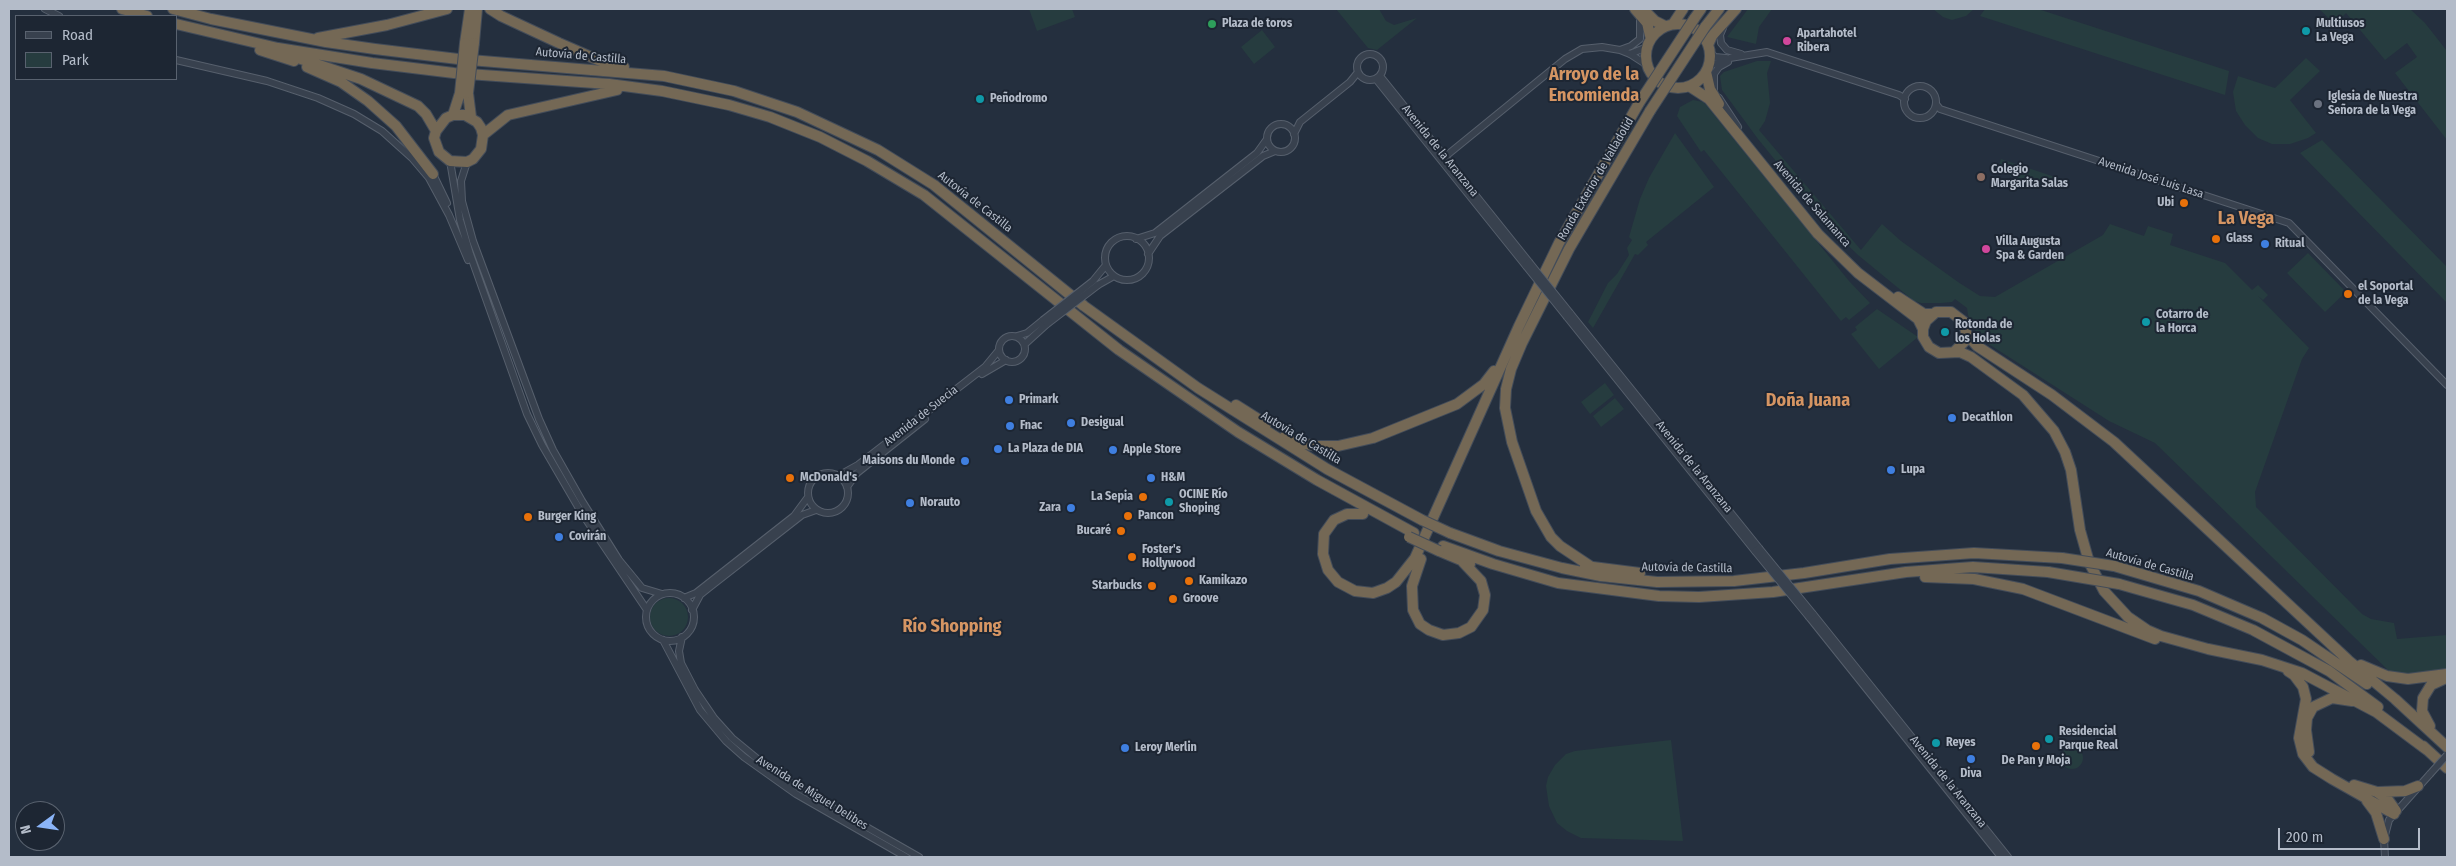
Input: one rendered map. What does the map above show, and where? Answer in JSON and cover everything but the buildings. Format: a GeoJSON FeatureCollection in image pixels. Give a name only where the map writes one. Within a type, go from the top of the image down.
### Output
{"type":"FeatureCollection","features":[{"type":"Feature","properties":{"kind":"highway","name":"Autovía de Castilla"},"geometry":{"type":"LineString","coordinates":[[173,9],[211,19],[312,39],[458,59],[664,76],[734,91],[825,124],[878,150],[934,185],[1084,306],[1183,378],[1248,421],[1327,469],[1424,517],[1499,551],[1562,568],[1601,576],[1657,582],[1734,581],[1770,578],[1890,558],[1974,553],[2062,558],[2114,566],[2199,591],[2262,618],[2302,640],[2380,693],[2447,754]]}},
{"type":"Feature","properties":{"kind":"highway"},"geometry":{"type":"LineString","coordinates":[[312,39],[387,25],[447,9]]}},
{"type":"Feature","properties":{"kind":"highway"},"geometry":{"type":"LineString","coordinates":[[436,131],[446,118],[453,114],[464,93],[470,9]]}},
{"type":"Feature","properties":{"kind":"highway"},"geometry":{"type":"LineString","coordinates":[[469,43],[477,9]]}},
{"type":"Feature","properties":{"kind":"highway"},"geometry":{"type":"LineString","coordinates":[[490,9],[501,16],[598,60],[664,76]]}},
{"type":"Feature","properties":{"kind":"highway"},"geometry":{"type":"LineString","coordinates":[[1649,43],[1683,9]]}},
{"type":"Feature","properties":{"kind":"highway","name":"Ronda Exterior de Valladolid"},"geometry":{"type":"LineString","coordinates":[[1519,326],[1581,201],[1639,103],[1702,9]]}},
{"type":"Feature","properties":{"kind":"highway","name":"Ronda Exterior de Valladolid"},"geometry":{"type":"LineString","coordinates":[[1522,343],[1591,208],[1650,111],[1705,27],[1719,9]]}},
{"type":"Feature","properties":{"kind":"highway"},"geometry":{"type":"LineString","coordinates":[[1639,11],[1646,23],[1649,43],[1647,64],[1659,82],[1668,87],[1678,88],[1689,86],[1699,81],[1707,69],[1712,36],[1736,9]]}},
{"type":"Feature","properties":{"kind":"highway"},"geometry":{"type":"LineString","coordinates":[[124,10],[136,15]]}},
{"type":"Feature","properties":{"kind":"highway"},"geometry":{"type":"LineString","coordinates":[[124,10],[143,15]]}},
{"type":"Feature","properties":{"kind":"highway"},"geometry":{"type":"LineString","coordinates":[[1639,11],[1655,22],[1690,26],[1704,37],[1709,48]]}},
{"type":"Feature","properties":{"kind":"highway","name":"Autovía de Castilla"},"geometry":{"type":"LineString","coordinates":[[178,24],[278,48],[372,63],[454,73],[609,84],[659,90],[729,105],[770,117],[820,137],[867,161],[924,195],[945,210],[1074,316],[1148,371],[1269,451],[1412,535],[1441,549],[1558,583],[1623,593],[1659,596],[1734,596],[1906,572],[1973,567],[2048,572],[2119,584],[2193,604],[2294,650],[2329,671],[2400,722],[2447,768]]}},
{"type":"Feature","properties":{"kind":"highway"},"geometry":{"type":"LineString","coordinates":[[178,30],[280,53],[361,79],[418,106],[426,114],[436,131],[436,145],[439,152],[450,161],[467,162],[478,154],[481,148],[483,135],[481,128],[471,117],[464,93]]}},
{"type":"Feature","properties":{"kind":"highway"},"geometry":{"type":"LineString","coordinates":[[253,48],[312,68],[341,82],[368,101],[396,126],[434,174]]}},
{"type":"Feature","properties":{"kind":"highway","name":"Avenida de Salamanca"},"geometry":{"type":"LineString","coordinates":[[1707,69],[1710,89],[1714,98],[1822,230],[1843,252],[1885,288],[1924,314],[1932,314]]}},
{"type":"Feature","properties":{"kind":"highway","name":"Avenida de Salamanca"},"geometry":{"type":"LineString","coordinates":[[1689,86],[1709,99],[1818,234],[1858,273],[1918,319],[1923,329]]}},
{"type":"Feature","properties":{"kind":"highway"},"geometry":{"type":"LineString","coordinates":[[483,135],[501,119],[524,110],[605,91],[659,90]]}},
{"type":"Feature","properties":{"kind":"highway"},"geometry":{"type":"LineString","coordinates":[[453,114],[471,117]]}},
{"type":"Feature","properties":{"kind":"highway"},"geometry":{"type":"LineString","coordinates":[[1084,306],[1294,442],[1424,517]]}},
{"type":"Feature","properties":{"kind":"highway"},"geometry":{"type":"LineString","coordinates":[[1954,352],[1963,344],[1966,333],[1964,322],[1956,314],[1943,311],[1932,314],[1926,321],[1923,329],[1926,343],[1932,350],[1944,354],[1954,352],[1972,357],[2011,385],[2035,407],[2054,431],[2065,452],[2071,470],[2080,530],[2089,562],[2109,598],[2128,617],[2147,630],[2208,649]]}},
{"type":"Feature","properties":{"kind":"highway"},"geometry":{"type":"LineString","coordinates":[[1294,442],[1317,446],[1351,444],[1373,438],[1457,404],[1473,394],[1491,376],[1519,326]]}},
{"type":"Feature","properties":{"kind":"highway"},"geometry":{"type":"LineString","coordinates":[[1363,514],[1347,514],[1334,520],[1324,534],[1323,554],[1328,570],[1338,582],[1355,591],[1373,593],[1396,582],[1415,558],[1519,326]]}},
{"type":"Feature","properties":{"kind":"highway"},"geometry":{"type":"LineString","coordinates":[[1966,333],[1977,346],[2052,395],[2114,442],[2329,642],[2447,746]]}},
{"type":"Feature","properties":{"kind":"highway"},"geometry":{"type":"LineString","coordinates":[[1464,562],[1481,581],[1485,595],[1483,610],[1474,624],[1466,630],[1452,635],[1436,634],[1420,624],[1413,610],[1412,586],[1416,570],[1490,407],[1522,343]]}},
{"type":"Feature","properties":{"kind":"highway"},"geometry":{"type":"LineString","coordinates":[[1522,343],[1511,369],[1506,390],[1505,408],[1512,442],[1542,524],[1560,546],[1590,566]]}},
{"type":"Feature","properties":{"kind":"highway"},"geometry":{"type":"LineString","coordinates":[[1148,371],[1164,386],[1241,440],[1363,514],[1412,535]]}},
{"type":"Feature","properties":{"kind":"highway"},"geometry":{"type":"LineString","coordinates":[[1452,530],[1541,556],[1590,566],[1649,574],[1701,576],[1788,571],[1890,558]]}},
{"type":"Feature","properties":{"kind":"highway"},"geometry":{"type":"LineString","coordinates":[[1441,549],[1464,562],[1549,585],[1576,590],[1623,593]]}},
{"type":"Feature","properties":{"kind":"highway"},"geometry":{"type":"LineString","coordinates":[[1842,582],[1911,576],[1974,579],[2037,594],[2150,638],[2274,663],[2326,684],[2362,704],[2427,750]]}},
{"type":"Feature","properties":{"kind":"highway"},"geometry":{"type":"LineString","coordinates":[[2329,642],[2361,666],[2387,676],[2415,679],[2447,674]]}},
{"type":"Feature","properties":{"kind":"highway"},"geometry":{"type":"LineString","coordinates":[[2274,663],[2294,675],[2303,687],[2306,708],[2301,720],[2299,738],[2303,754],[2313,767],[2395,812]]}},
{"type":"Feature","properties":{"kind":"highway"},"geometry":{"type":"LineString","coordinates":[[2447,679],[2435,682],[2428,688],[2423,698],[2422,707],[2425,720],[2447,746]]}},
{"type":"Feature","properties":{"kind":"highway"},"geometry":{"type":"LineString","coordinates":[[2362,704],[2332,698],[2313,707],[2307,718],[2306,742],[2309,752],[2318,764],[2347,782],[2377,792],[2389,801],[2395,812]]}},
{"type":"Feature","properties":{"kind":"highway"},"geometry":{"type":"LineString","coordinates":[[2377,792],[2405,791],[2418,786]]}},
{"type":"Feature","properties":{"kind":"highway"},"geometry":{"type":"LineString","coordinates":[[2361,795],[2376,813],[2384,839]]}},
{"type":"Feature","properties":{"kind":"street"},"geometry":{"type":"LineString","coordinates":[[45,9],[57,15]]}},
{"type":"Feature","properties":{"kind":"street"},"geometry":{"type":"LineString","coordinates":[[1620,50],[1637,43],[1640,39],[1639,11]]}},
{"type":"Feature","properties":{"kind":"street"},"geometry":{"type":"LineString","coordinates":[[1725,22],[1720,35],[1721,44],[1727,50],[1742,56]]}},
{"type":"Feature","properties":{"kind":"street"},"geometry":{"type":"LineString","coordinates":[[1630,54],[1649,43]]}},
{"type":"Feature","properties":{"kind":"street"},"geometry":{"type":"LineString","coordinates":[[1443,158],[1574,54],[1594,47],[1620,50],[1647,64]]}},
{"type":"Feature","properties":{"kind":"street"},"geometry":{"type":"LineString","coordinates":[[1709,48],[1715,57],[1730,58],[1767,52],[1776,54],[1904,96]]}},
{"type":"Feature","properties":{"kind":"street"},"geometry":{"type":"LineString","coordinates":[[1372,54],[1382,61],[1383,68],[1378,78],[1370,80],[1359,75],[1356,65],[1359,58],[1372,54]]}},
{"type":"Feature","properties":{"kind":"street"},"geometry":{"type":"LineString","coordinates":[[1738,126],[1714,90],[1714,74],[1718,67],[1742,56]]}},
{"type":"Feature","properties":{"kind":"street"},"geometry":{"type":"LineString","coordinates":[[1707,69],[1730,58]]}},
{"type":"Feature","properties":{"kind":"street"},"geometry":{"type":"LineString","coordinates":[[178,60],[267,81],[318,98],[354,114],[382,131],[402,148],[429,178],[450,215],[464,252],[476,274]]}},
{"type":"Feature","properties":{"kind":"street"},"geometry":{"type":"LineString","coordinates":[[1287,126],[1300,122],[1359,75]]}},
{"type":"Feature","properties":{"kind":"street","name":"Avenida de la Aranzana"},"geometry":{"type":"LineString","coordinates":[[1378,78],[1757,550],[2008,857]]}},
{"type":"Feature","properties":{"kind":"street"},"geometry":{"type":"LineString","coordinates":[[1915,87],[1927,87],[1933,92],[1936,108],[1924,117],[1912,115],[1905,106],[1904,96],[1915,87]]}},
{"type":"Feature","properties":{"kind":"street","name":"Avenida José Luis Lasa"},"geometry":{"type":"LineString","coordinates":[[1936,108],[2289,224],[2447,385]]}},
{"type":"Feature","properties":{"kind":"street"},"geometry":{"type":"LineString","coordinates":[[1267,139],[1268,144],[1275,150],[1282,152],[1289,149],[1294,143],[1294,134],[1300,122]]}},
{"type":"Feature","properties":{"kind":"street"},"geometry":{"type":"LineString","coordinates":[[1136,239],[1155,233],[1257,153],[1267,139],[1272,127],[1282,124],[1287,126],[1294,134]]}},
{"type":"Feature","properties":{"kind":"street"},"geometry":{"type":"LineString","coordinates":[[1017,336],[1024,344],[1025,352],[1020,359],[1013,362],[1006,360],[999,350],[1004,338],[1027,333],[1045,322],[1096,283],[1114,276],[1130,280],[1141,275],[1147,266],[1148,254],[1160,236],[1263,156],[1275,150]]}},
{"type":"Feature","properties":{"kind":"street"},"geometry":{"type":"LineString","coordinates":[[450,161],[460,220],[476,274],[542,445],[581,512],[647,610],[648,627],[654,635],[663,640],[670,641],[682,637],[690,628],[692,610],[700,596],[802,515],[816,510]]}},
{"type":"Feature","properties":{"kind":"street"},"geometry":{"type":"LineString","coordinates":[[467,162],[461,181],[462,201],[474,241],[539,419],[572,484],[619,560],[642,588],[662,594],[676,594],[684,598],[692,610]]}},
{"type":"Feature","properties":{"kind":"street"},"geometry":{"type":"LineString","coordinates":[[434,174],[470,254]]}},
{"type":"Feature","properties":{"kind":"street"},"geometry":{"type":"LineString","coordinates":[[1096,283],[1106,264],[1106,252],[1113,242],[1124,237],[1136,239],[1142,243],[1148,254]]}},
{"type":"Feature","properties":{"kind":"street"},"geometry":{"type":"LineString","coordinates":[[1106,264],[1114,276]]}},
{"type":"Feature","properties":{"kind":"street"},"geometry":{"type":"LineString","coordinates":[[1024,344],[1045,322]]}},
{"type":"Feature","properties":{"kind":"street","name":"Avenida de Suecia"},"geometry":{"type":"LineString","coordinates":[[838,476],[858,466],[985,367],[999,350]]}},
{"type":"Feature","properties":{"kind":"street","name":"Avenida de Suecia"},"geometry":{"type":"LineString","coordinates":[[847,487],[857,472],[987,370],[1006,360]]}},
{"type":"Feature","properties":{"kind":"street"},"geometry":{"type":"LineString","coordinates":[[684,598],[696,593],[794,516],[808,498],[809,486],[815,478],[824,473],[838,476],[847,487],[847,501],[839,510],[828,514],[816,510],[808,498]]}},
{"type":"Feature","properties":{"kind":"street"},"geometry":{"type":"LineString","coordinates":[[647,610],[655,598],[662,594]]}},
{"type":"Feature","properties":{"kind":"street","name":"Avenida de la Aranzana"},"geometry":{"type":"LineString","coordinates":[[1811,616],[2001,857]]}},
{"type":"Feature","properties":{"kind":"street","name":"Avenida de Miguel Delibes"},"geometry":{"type":"LineString","coordinates":[[682,637],[679,651],[681,663],[695,690],[714,718],[732,738],[756,758],[793,784],[919,857]]}},
{"type":"Feature","properties":{"kind":"street","name":"Avenida de Miguel Delibes"},"geometry":{"type":"LineString","coordinates":[[663,640],[700,710],[726,741],[744,757],[796,794],[906,857]]}},
{"type":"Feature","properties":{"kind":"street"},"geometry":{"type":"LineString","coordinates":[[2385,857],[2384,839],[2387,825],[2395,812],[2447,754]]}},
{"type":"Feature","properties":{"kind":"green space"},"geometry":{"type":"Polygon","coordinates":[[[1029,9],[1072,9],[1075,17],[1037,31],[1029,9]]]}},
{"type":"Feature","properties":{"kind":"green space"},"geometry":{"type":"Polygon","coordinates":[[[1336,9],[1379,9],[1386,21],[1394,25],[1417,18],[1377,50],[1368,48],[1336,9]]]}},
{"type":"Feature","properties":{"kind":"green space"},"geometry":{"type":"Polygon","coordinates":[[[1748,9],[1772,9],[1759,27],[1756,44],[1727,37],[1748,9]]]}},
{"type":"Feature","properties":{"kind":"green space"},"geometry":{"type":"Polygon","coordinates":[[[1933,9],[1974,9],[1966,16],[1952,20],[1943,17],[1933,9]]]}},
{"type":"Feature","properties":{"kind":"green space"},"geometry":{"type":"Polygon","coordinates":[[[1985,9],[2038,9],[2229,71],[2225,95],[1980,16],[1985,9]]]}},
{"type":"Feature","properties":{"kind":"green space"},"geometry":{"type":"Polygon","coordinates":[[[2319,9],[2410,9],[2425,23],[2447,51],[2447,140],[2395,73],[2417,57],[2407,43],[2385,60],[2346,13],[2335,24],[2319,9]]]}},
{"type":"Feature","properties":{"kind":"green space"},"geometry":{"type":"Polygon","coordinates":[[[1262,30],[1275,47],[1254,64],[1241,47],[1262,30]]]}},
{"type":"Feature","properties":{"kind":"green space"},"geometry":{"type":"Polygon","coordinates":[[[2306,58],[2320,71],[2290,100],[2316,133],[2290,144],[2272,144],[2258,138],[2245,125],[2236,111],[2233,92],[2238,76],[2275,88],[2306,58]]]}},
{"type":"Feature","properties":{"kind":"green space"},"geometry":{"type":"Polygon","coordinates":[[[1757,61],[1771,61],[1767,73],[1770,103],[1765,121],[1759,130],[1861,250],[1882,224],[1901,241],[1958,282],[1980,296],[1995,297],[2103,235],[2110,224],[2144,236],[2148,226],[2173,234],[2170,245],[2225,263],[2252,290],[2258,285],[2268,295],[2263,300],[2258,296],[2309,348],[2302,359],[2255,492],[2256,507],[2362,614],[2371,619],[2394,623],[2397,639],[2447,635],[2447,671],[2409,675],[2391,673],[2155,443],[2109,421],[1987,343],[1976,332],[1968,315],[1967,308],[1955,299],[1952,302],[1941,303],[1914,301],[1858,255],[1832,230],[1758,139],[1722,90],[1720,76],[1724,72],[1757,61]]]}},
{"type":"Feature","properties":{"kind":"green space"},"geometry":{"type":"Polygon","coordinates":[[[1693,100],[1703,102],[1706,105],[1849,281],[1870,303],[1849,320],[1846,317],[1841,321],[1704,150],[1701,152],[1677,116],[1680,107],[1693,100]]]}},
{"type":"Feature","properties":{"kind":"green space"},"geometry":{"type":"Polygon","coordinates":[[[1675,133],[1714,187],[1646,242],[1648,245],[1638,255],[1635,254],[1593,328],[1588,322],[1608,283],[1617,274],[1629,255],[1627,248],[1632,240],[1629,237],[1640,199],[1649,178],[1675,133]]]}},
{"type":"Feature","properties":{"kind":"green space"},"geometry":{"type":"Polygon","coordinates":[[[2322,140],[2447,267],[2447,303],[2300,153],[2322,140]]]}},
{"type":"Feature","properties":{"kind":"green space"},"geometry":{"type":"Polygon","coordinates":[[[2001,159],[2055,177],[2051,189],[1997,171],[2001,159]]]}},
{"type":"Feature","properties":{"kind":"green space"},"geometry":{"type":"Polygon","coordinates":[[[2308,253],[2346,292],[2325,312],[2287,273],[2308,253]]]}},
{"type":"Feature","properties":{"kind":"green space"},"geometry":{"type":"Polygon","coordinates":[[[1877,309],[1918,337],[1879,369],[1851,334],[1857,330],[1855,327],[1877,309]]]}},
{"type":"Feature","properties":{"kind":"green space"},"geometry":{"type":"Polygon","coordinates":[[[1605,383],[1614,395],[1590,414],[1581,402],[1605,383]]]}},
{"type":"Feature","properties":{"kind":"green space"},"geometry":{"type":"Polygon","coordinates":[[[1615,398],[1624,409],[1601,427],[1593,416],[1615,398]]]}},
{"type":"Feature","properties":{"kind":"green space"},"geometry":{"type":"Polygon","coordinates":[[[669,598],[682,604],[688,617],[682,630],[669,636],[656,630],[650,617],[656,604],[669,598]]]}},
{"type":"Feature","properties":{"kind":"green space"},"geometry":{"type":"Polygon","coordinates":[[[1671,740],[1683,841],[1581,838],[1557,823],[1549,806],[1546,786],[1548,777],[1555,765],[1566,754],[1575,751],[1671,740]]]}},
{"type":"Feature","properties":{"kind":"green space"},"geometry":{"type":"Polygon","coordinates":[[[2072,747],[2080,750],[2083,758],[2080,766],[2072,769],[2064,766],[2061,758],[2064,750],[2072,747]]]}},
{"type":"Feature","properties":{"kind":"place","name":"Plaza de toros"},"geometry":{"type":"Point","coordinates":[1212,24]}},
{"type":"Feature","properties":{"kind":"place","name":"Multiusos La Vega"},"geometry":{"type":"Point","coordinates":[2306,31]}},
{"type":"Feature","properties":{"kind":"place","name":"Apartahotel Ribera"},"geometry":{"type":"Point","coordinates":[1787,41]}},
{"type":"Feature","properties":{"kind":"place","name":"Peñodromo"},"geometry":{"type":"Point","coordinates":[980,99]}},
{"type":"Feature","properties":{"kind":"place","name":"Iglesia de Nuestra Señora de la Vega"},"geometry":{"type":"Point","coordinates":[2318,104]}},
{"type":"Feature","properties":{"kind":"place","name":"Colegio Margarita Salas"},"geometry":{"type":"Point","coordinates":[1981,177]}},
{"type":"Feature","properties":{"kind":"place","name":"Ubi"},"geometry":{"type":"Point","coordinates":[2184,203]}},
{"type":"Feature","properties":{"kind":"place","name":"Glass"},"geometry":{"type":"Point","coordinates":[2216,239]}},
{"type":"Feature","properties":{"kind":"place","name":"Ritual"},"geometry":{"type":"Point","coordinates":[2265,244]}},
{"type":"Feature","properties":{"kind":"place","name":"Villa Augusta Spa & Garden"},"geometry":{"type":"Point","coordinates":[1986,249]}},
{"type":"Feature","properties":{"kind":"place","name":"el Soportal de la Vega"},"geometry":{"type":"Point","coordinates":[2348,294]}},
{"type":"Feature","properties":{"kind":"place","name":"Cotarro de la Horca"},"geometry":{"type":"Point","coordinates":[2146,322]}},
{"type":"Feature","properties":{"kind":"place","name":"Rotonda de los Holas"},"geometry":{"type":"Point","coordinates":[1945,332]}},
{"type":"Feature","properties":{"kind":"place","name":"Primark"},"geometry":{"type":"Point","coordinates":[1009,400]}},
{"type":"Feature","properties":{"kind":"place","name":"Decathlon"},"geometry":{"type":"Point","coordinates":[1952,418]}},
{"type":"Feature","properties":{"kind":"place","name":"Desigual"},"geometry":{"type":"Point","coordinates":[1071,423]}},
{"type":"Feature","properties":{"kind":"place","name":"Fnac"},"geometry":{"type":"Point","coordinates":[1010,426]}},
{"type":"Feature","properties":{"kind":"place","name":"La Plaza de DIA"},"geometry":{"type":"Point","coordinates":[998,449]}},
{"type":"Feature","properties":{"kind":"place","name":"Apple Store"},"geometry":{"type":"Point","coordinates":[1113,450]}},
{"type":"Feature","properties":{"kind":"place","name":"Maisons du Monde"},"geometry":{"type":"Point","coordinates":[965,461]}},
{"type":"Feature","properties":{"kind":"place","name":"Lupa"},"geometry":{"type":"Point","coordinates":[1891,470]}},
{"type":"Feature","properties":{"kind":"place","name":"McDonald's"},"geometry":{"type":"Point","coordinates":[790,478]}},
{"type":"Feature","properties":{"kind":"place","name":"H&M"},"geometry":{"type":"Point","coordinates":[1151,478]}},
{"type":"Feature","properties":{"kind":"place","name":"La Sepia"},"geometry":{"type":"Point","coordinates":[1143,497]}},
{"type":"Feature","properties":{"kind":"place","name":"OCINE Río Shoping"},"geometry":{"type":"Point","coordinates":[1169,502]}},
{"type":"Feature","properties":{"kind":"place","name":"Norauto"},"geometry":{"type":"Point","coordinates":[910,503]}},
{"type":"Feature","properties":{"kind":"place","name":"Zara"},"geometry":{"type":"Point","coordinates":[1071,508]}},
{"type":"Feature","properties":{"kind":"place","name":"Pancon"},"geometry":{"type":"Point","coordinates":[1128,516]}},
{"type":"Feature","properties":{"kind":"place","name":"Burger King"},"geometry":{"type":"Point","coordinates":[528,517]}},
{"type":"Feature","properties":{"kind":"place","name":"Bucaré"},"geometry":{"type":"Point","coordinates":[1121,531]}},
{"type":"Feature","properties":{"kind":"place","name":"Covirán"},"geometry":{"type":"Point","coordinates":[559,537]}},
{"type":"Feature","properties":{"kind":"place","name":"Foster's Hollywood"},"geometry":{"type":"Point","coordinates":[1132,557]}},
{"type":"Feature","properties":{"kind":"place","name":"Kamikazo"},"geometry":{"type":"Point","coordinates":[1189,581]}},
{"type":"Feature","properties":{"kind":"place","name":"Starbucks"},"geometry":{"type":"Point","coordinates":[1152,586]}},
{"type":"Feature","properties":{"kind":"place","name":"Groove"},"geometry":{"type":"Point","coordinates":[1173,599]}},
{"type":"Feature","properties":{"kind":"place","name":"Residencial Parque Real"},"geometry":{"type":"Point","coordinates":[2049,739]}},
{"type":"Feature","properties":{"kind":"place","name":"Reyes"},"geometry":{"type":"Point","coordinates":[1936,743]}},
{"type":"Feature","properties":{"kind":"place","name":"De Pan y Moja"},"geometry":{"type":"Point","coordinates":[2036,746]}},
{"type":"Feature","properties":{"kind":"place","name":"Leroy Merlin"},"geometry":{"type":"Point","coordinates":[1125,748]}},
{"type":"Feature","properties":{"kind":"place","name":"Diva"},"geometry":{"type":"Point","coordinates":[1971,759]}},
{"type":"Feature","properties":{"kind":"district","name":"Arroyo de la Encomienda"},"geometry":{"type":"Point","coordinates":[1594,85]}},
{"type":"Feature","properties":{"kind":"district","name":"La Vega"},"geometry":{"type":"Point","coordinates":[2246,219]}},
{"type":"Feature","properties":{"kind":"district","name":"Doña Juana"},"geometry":{"type":"Point","coordinates":[1808,401]}},
{"type":"Feature","properties":{"kind":"district","name":"Río Shopping"},"geometry":{"type":"Point","coordinates":[952,627]}}]}
